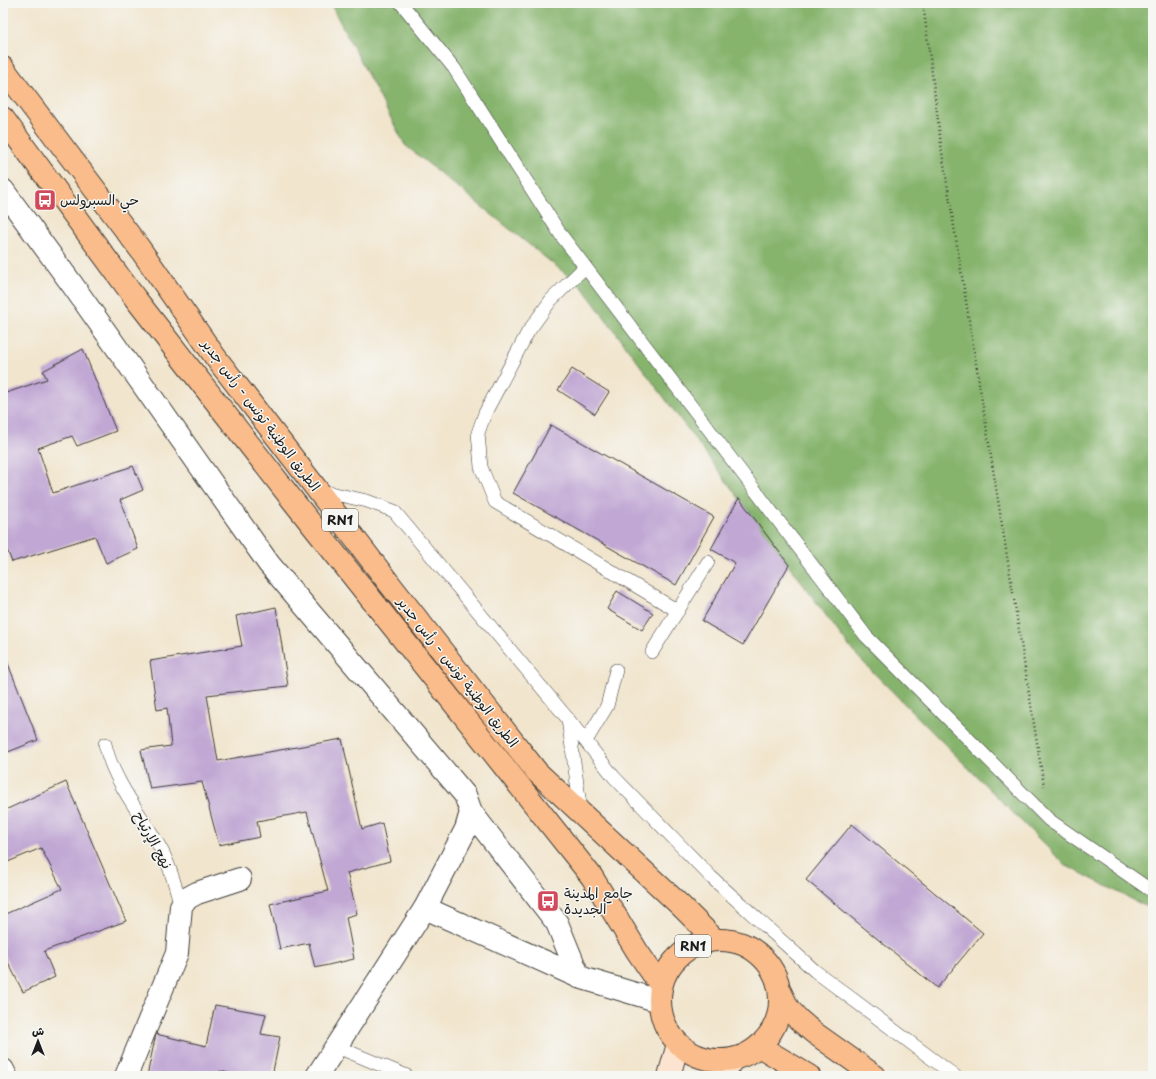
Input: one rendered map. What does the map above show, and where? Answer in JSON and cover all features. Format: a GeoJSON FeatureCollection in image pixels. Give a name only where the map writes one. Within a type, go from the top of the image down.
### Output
{"type":"FeatureCollection","features":[{"type":"Feature","properties":{"kind":"main road","name":"الطريق الوطنية تونس - رأس جدير"},"geometry":{"type":"LineString","coordinates":[[3,68],[140,249],[216,358],[537,772],[676,900],[715,940]]}},
{"type":"Feature","properties":{"kind":"main road","name":"الطريق الوطنية تونس - رأس جدير"},"geometry":{"type":"LineString","coordinates":[[3,118],[135,298],[284,490],[592,877],[637,951],[660,993]]}},
{"type":"Feature","properties":{"kind":"main road","name":"RN1"},"geometry":{"type":"LineString","coordinates":[[780,991],[780,1011],[773,1031],[759,1046],[728,1068],[694,1055],[678,1044],[668,1032],[661,1017],[660,993],[668,968],[681,954],[697,944],[715,940],[733,941],[750,948],[764,958],[775,974],[780,991],[788,1008],[798,1020],[875,1076]]}},
{"type":"Feature","properties":{"kind":"main road"},"geometry":{"type":"LineString","coordinates":[[669,1076],[678,1044]]}},
{"type":"Feature","properties":{"kind":"main road"},"geometry":{"type":"LineString","coordinates":[[759,1046],[809,1076]]}},
{"type":"Feature","properties":{"kind":"street"},"geometry":{"type":"LineString","coordinates":[[3,190],[74,287],[269,564],[465,795],[471,812],[557,923],[579,977]]}},
{"type":"Feature","properties":{"kind":"street"},"geometry":{"type":"LineString","coordinates":[[317,1076],[425,908],[466,829],[471,812]]}},
{"type":"Feature","properties":{"kind":"street"},"geometry":{"type":"LineString","coordinates":[[181,906],[186,899],[196,893],[240,879]]}},
{"type":"Feature","properties":{"kind":"street","name":"نهج الإرتياح"},"geometry":{"type":"LineString","coordinates":[[126,1076],[177,953],[181,906]]}},
{"type":"Feature","properties":{"kind":"street"},"geometry":{"type":"LineString","coordinates":[[425,908],[579,977],[660,993]]}},
{"type":"Feature","properties":{"kind":"street"},"geometry":{"type":"LineString","coordinates":[[3,1070],[6,1076]]}},
{"type":"Feature","properties":{"kind":"lane"},"geometry":{"type":"LineString","coordinates":[[401,3],[454,68],[561,235],[866,636],[1049,820],[1146,887],[1153,890]]}},
{"type":"Feature","properties":{"kind":"lane"},"geometry":{"type":"LineString","coordinates":[[585,267],[551,300],[528,332],[485,413],[478,433],[481,467],[495,502],[678,611]]}},
{"type":"Feature","properties":{"kind":"lane"},"geometry":{"type":"LineString","coordinates":[[317,490],[367,500],[394,511],[568,719],[614,777],[711,877],[815,971],[955,1076]]}},
{"type":"Feature","properties":{"kind":"lane"},"geometry":{"type":"LineString","coordinates":[[652,652],[708,562]]}},
{"type":"Feature","properties":{"kind":"lane"},"geometry":{"type":"LineString","coordinates":[[586,741],[607,706],[616,670]]}},
{"type":"Feature","properties":{"kind":"lane"},"geometry":{"type":"LineString","coordinates":[[568,719],[581,813]]}},
{"type":"Feature","properties":{"kind":"lane","name":"نهج الإرتياح"},"geometry":{"type":"LineString","coordinates":[[105,744],[109,760],[126,794],[162,852],[174,881],[181,906]]}},
{"type":"Feature","properties":{"kind":"lane"},"geometry":{"type":"LineString","coordinates":[[335,1046],[407,1076]]}},
{"type":"Feature","properties":{"kind":"path"},"geometry":{"type":"LineString","coordinates":[[923,3],[944,160],[1049,820]]}},
{"type":"Feature","properties":{"kind":"green space"},"geometry":{"type":"Polygon","coordinates":[[[330,3],[1153,3],[1153,910],[1065,865],[854,653],[582,287],[405,145],[330,3]]]}},
{"type":"Feature","properties":{"kind":"building"},"geometry":{"type":"Polygon","coordinates":[[[83,349],[116,431],[77,446],[72,436],[38,448],[53,493],[133,466],[143,490],[120,500],[138,549],[106,563],[95,536],[12,562],[3,540],[3,394],[47,379],[43,371],[83,349]]]}},
{"type":"Feature","properties":{"kind":"building"},"geometry":{"type":"Polygon","coordinates":[[[572,369],[609,392],[595,414],[558,390],[572,369]]]}},
{"type":"Feature","properties":{"kind":"building"},"geometry":{"type":"Polygon","coordinates":[[[551,425],[714,517],[676,585],[513,493],[551,425]]]}},
{"type":"Feature","properties":{"kind":"building"},"geometry":{"type":"Polygon","coordinates":[[[739,498],[789,565],[743,645],[702,621],[735,563],[711,549],[739,498]]]}},
{"type":"Feature","properties":{"kind":"building"},"geometry":{"type":"Polygon","coordinates":[[[617,591],[653,613],[642,630],[607,609],[617,591]]]}},
{"type":"Feature","properties":{"kind":"building"},"geometry":{"type":"Polygon","coordinates":[[[276,607],[288,686],[207,695],[218,761],[342,739],[362,829],[382,823],[390,861],[347,873],[357,914],[346,917],[354,959],[315,968],[309,943],[280,949],[270,904],[328,891],[307,812],[257,821],[260,837],[219,845],[202,782],[150,789],[141,750],[171,746],[167,708],[157,710],[150,661],[242,646],[236,616],[276,607]]]}},
{"type":"Feature","properties":{"kind":"building"},"geometry":{"type":"Polygon","coordinates":[[[3,651],[38,740],[3,754],[3,651]]]}},
{"type":"Feature","properties":{"kind":"building"},"geometry":{"type":"Polygon","coordinates":[[[66,782],[126,921],[44,951],[55,977],[23,992],[3,952],[3,915],[62,889],[41,848],[3,864],[3,811],[66,782]]]}},
{"type":"Feature","properties":{"kind":"building"},"geometry":{"type":"Polygon","coordinates":[[[852,824],[983,933],[937,988],[806,880],[852,824]]]}},
{"type":"Feature","properties":{"kind":"building"},"geometry":{"type":"Polygon","coordinates":[[[215,1005],[266,1014],[261,1034],[280,1037],[272,1076],[241,1076],[220,1071],[219,1076],[147,1076],[156,1034],[206,1046],[215,1005]]]}},
{"type":"Feature","properties":{"kind":"place","name":"حي السبرولس"},"geometry":{"type":"Point","coordinates":[45,200]}},
{"type":"Feature","properties":{"kind":"place","name":"جامع المدينة الجديدة"},"geometry":{"type":"Point","coordinates":[548,901]}}]}
